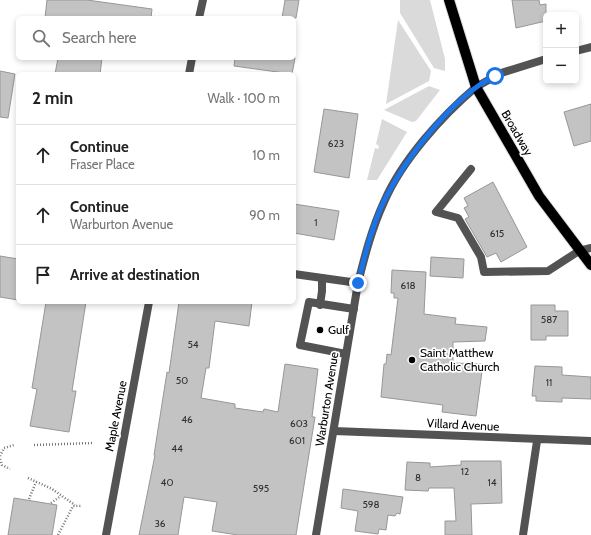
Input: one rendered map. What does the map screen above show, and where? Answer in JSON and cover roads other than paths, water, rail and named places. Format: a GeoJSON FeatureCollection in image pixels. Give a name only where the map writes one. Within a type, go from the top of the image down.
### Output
{"type":"FeatureCollection","features":[{"type":"Feature","properties":{"kind":"main road","name":"Broadway"},"geometry":{"type":"LineString","coordinates":[[449,0],[476,87],[539,196],[591,265]]}},
{"type":"Feature","properties":{"kind":"street"},"geometry":{"type":"LineString","coordinates":[[200,16],[203,0]]}},
{"type":"Feature","properties":{"kind":"street"},"geometry":{"type":"LineString","coordinates":[[579,50],[591,47]]}},
{"type":"Feature","properties":{"kind":"street"},"geometry":{"type":"LineString","coordinates":[[189,72],[192,60]]}},
{"type":"Feature","properties":{"kind":"street","name":"Warburton Avenue"},"geometry":{"type":"LineString","coordinates":[[316,535],[358,283],[366,248],[384,200],[440,121],[476,87],[502,73],[543,60]]}},
{"type":"Feature","properties":{"kind":"street"},"geometry":{"type":"LineString","coordinates":[[471,169],[436,212],[458,218],[481,257],[484,272],[548,271],[579,251],[591,248]]}},
{"type":"Feature","properties":{"kind":"street"},"geometry":{"type":"LineString","coordinates":[[296,274],[358,283]]}},
{"type":"Feature","properties":{"kind":"street"},"geometry":{"type":"LineString","coordinates":[[320,304],[322,278]]}},
{"type":"Feature","properties":{"kind":"street"},"geometry":{"type":"LineString","coordinates":[[346,354],[300,345],[309,302],[354,309]]}},
{"type":"Feature","properties":{"kind":"street","name":"Maple Avenue"},"geometry":{"type":"LineString","coordinates":[[106,535],[149,304]]}},
{"type":"Feature","properties":{"kind":"street","name":"Villard Avenue"},"geometry":{"type":"LineString","coordinates":[[334,431],[537,441],[591,441]]}},
{"type":"Feature","properties":{"kind":"street"},"geometry":{"type":"LineString","coordinates":[[523,535],[537,441]]}},
{"type":"Feature","properties":{"kind":"place","name":"Gulf"},"geometry":{"type":"Point","coordinates":[320,330]}},
{"type":"Feature","properties":{"kind":"place","name":"Saint Matthew Catholic Church"},"geometry":{"type":"Point","coordinates":[412,360]}}]}
